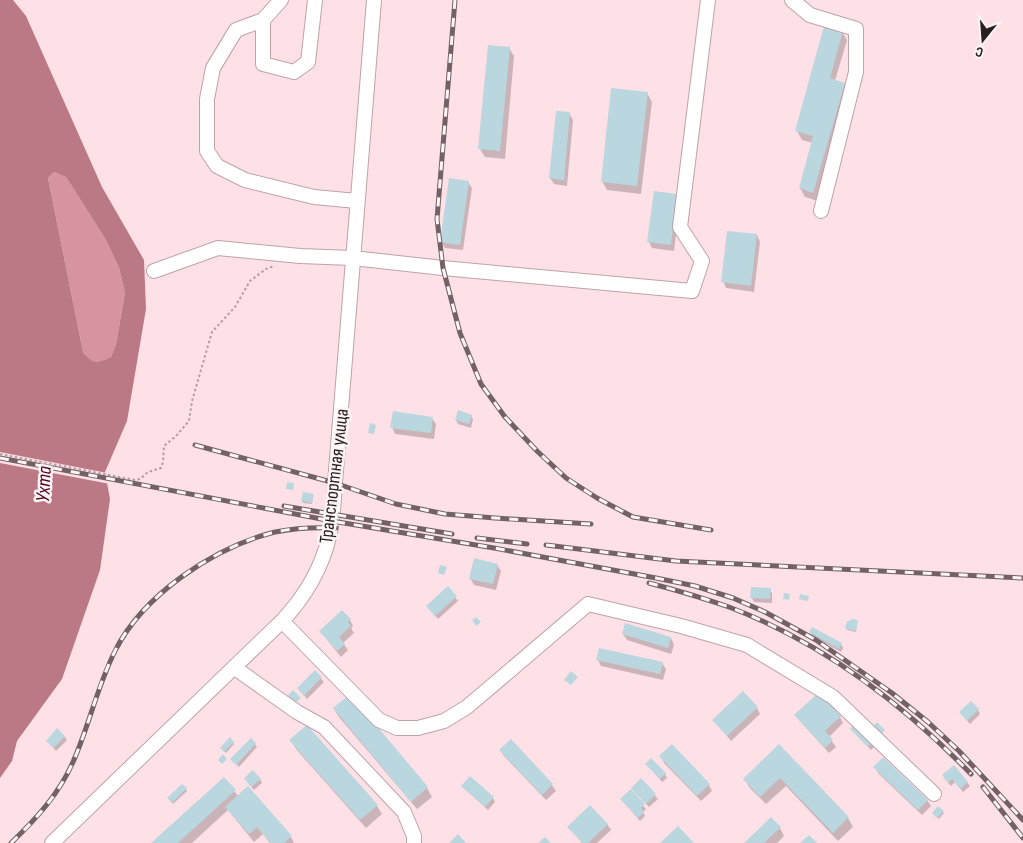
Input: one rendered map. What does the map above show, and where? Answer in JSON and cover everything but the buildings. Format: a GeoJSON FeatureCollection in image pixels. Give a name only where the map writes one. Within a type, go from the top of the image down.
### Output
{"type":"FeatureCollection","features":[{"type":"Feature","properties":{"kind":"street"},"geometry":{"type":"LineString","coordinates":[[281,0],[262,20],[236,30],[213,68],[207,99],[207,151],[217,166],[245,180],[314,197],[357,201]]}},
{"type":"Feature","properties":{"kind":"street"},"geometry":{"type":"LineString","coordinates":[[262,20],[263,64],[294,72],[308,62],[316,0]]}},
{"type":"Feature","properties":{"kind":"street","name":"Транспортная улица"},"geometry":{"type":"LineString","coordinates":[[52,843],[282,621],[296,605],[319,567],[329,539],[335,483],[374,0]]}},
{"type":"Feature","properties":{"kind":"street"},"geometry":{"type":"LineString","coordinates":[[154,271],[218,248],[300,256],[353,258],[692,291],[702,261],[680,227],[708,0]]}},
{"type":"Feature","properties":{"kind":"street"},"geometry":{"type":"LineString","coordinates":[[792,0],[810,15],[856,29],[856,72],[821,210]]}},
{"type":"Feature","properties":{"kind":"street"},"geometry":{"type":"LineString","coordinates":[[282,621],[379,720],[397,728],[418,728],[444,721],[468,707],[588,604],[681,626],[747,645],[833,697],[934,794]]}},
{"type":"Feature","properties":{"kind":"street"},"geometry":{"type":"LineString","coordinates":[[235,668],[297,712],[324,727],[404,812],[414,836],[414,843]]}},
{"type":"Feature","properties":{"kind":"path"},"geometry":{"type":"LineString","coordinates":[[0,454],[135,480],[140,479],[148,472],[160,468],[163,462],[164,446],[189,421],[192,401],[212,332],[235,307],[250,281],[266,269],[274,266]]}},
{"type":"Feature","properties":{"kind":"shaded area"},"geometry":{"type":"Polygon","coordinates":[[[54,172],[66,177],[106,240],[119,268],[125,293],[116,344],[111,357],[96,362],[83,352],[48,178],[54,172]]]}},
{"type":"Feature","properties":{"kind":"water","name":"Ухта"},"geometry":{"type":"Polygon","coordinates":[[[0,0],[13,0],[26,16],[102,187],[144,260],[146,309],[127,421],[105,472],[110,499],[100,570],[62,679],[17,741],[12,761],[0,778],[0,0]],[[54,172],[48,178],[83,352],[96,362],[111,357],[116,344],[125,293],[119,268],[106,240],[66,177],[54,172]]]}},
{"type":"Feature","properties":{"kind":"pier"},"geometry":{"type":"Polygon","coordinates":[[[0,452],[107,473],[110,484],[0,463],[0,452]]]}},
{"type":"Feature","properties":{"kind":"railway"},"geometry":{"type":"LineString","coordinates":[[455,0],[437,219],[443,268],[460,333],[481,384],[505,417],[537,451],[566,478],[597,498],[633,517],[711,530]]}},
{"type":"Feature","properties":{"kind":"railway"},"geometry":{"type":"LineString","coordinates":[[195,445],[335,483],[396,504],[445,514],[591,524]]}},
{"type":"Feature","properties":{"kind":"railway"},"geometry":{"type":"LineString","coordinates":[[0,458],[332,521],[656,578],[695,586],[733,598],[765,612],[816,640],[892,693],[928,722],[959,751],[1023,820]]}},
{"type":"Feature","properties":{"kind":"railway"},"geometry":{"type":"LineString","coordinates":[[284,506],[452,534]]}},
{"type":"Feature","properties":{"kind":"railway"},"geometry":{"type":"LineString","coordinates":[[11,843],[38,815],[61,785],[79,748],[103,678],[115,651],[127,630],[143,611],[183,576],[205,561],[228,549],[275,532],[313,528],[336,528]]}},
{"type":"Feature","properties":{"kind":"railway"},"geometry":{"type":"LineString","coordinates":[[477,538],[527,544]]}},
{"type":"Feature","properties":{"kind":"railway"},"geometry":{"type":"LineString","coordinates":[[546,545],[676,561],[1023,578]]}},
{"type":"Feature","properties":{"kind":"railway"},"geometry":{"type":"LineString","coordinates":[[649,583],[729,607],[763,621],[796,638],[859,677],[889,700],[945,748],[971,774]]}},
{"type":"Feature","properties":{"kind":"railway"},"geometry":{"type":"LineString","coordinates":[[983,787],[1023,838]]}}]}
